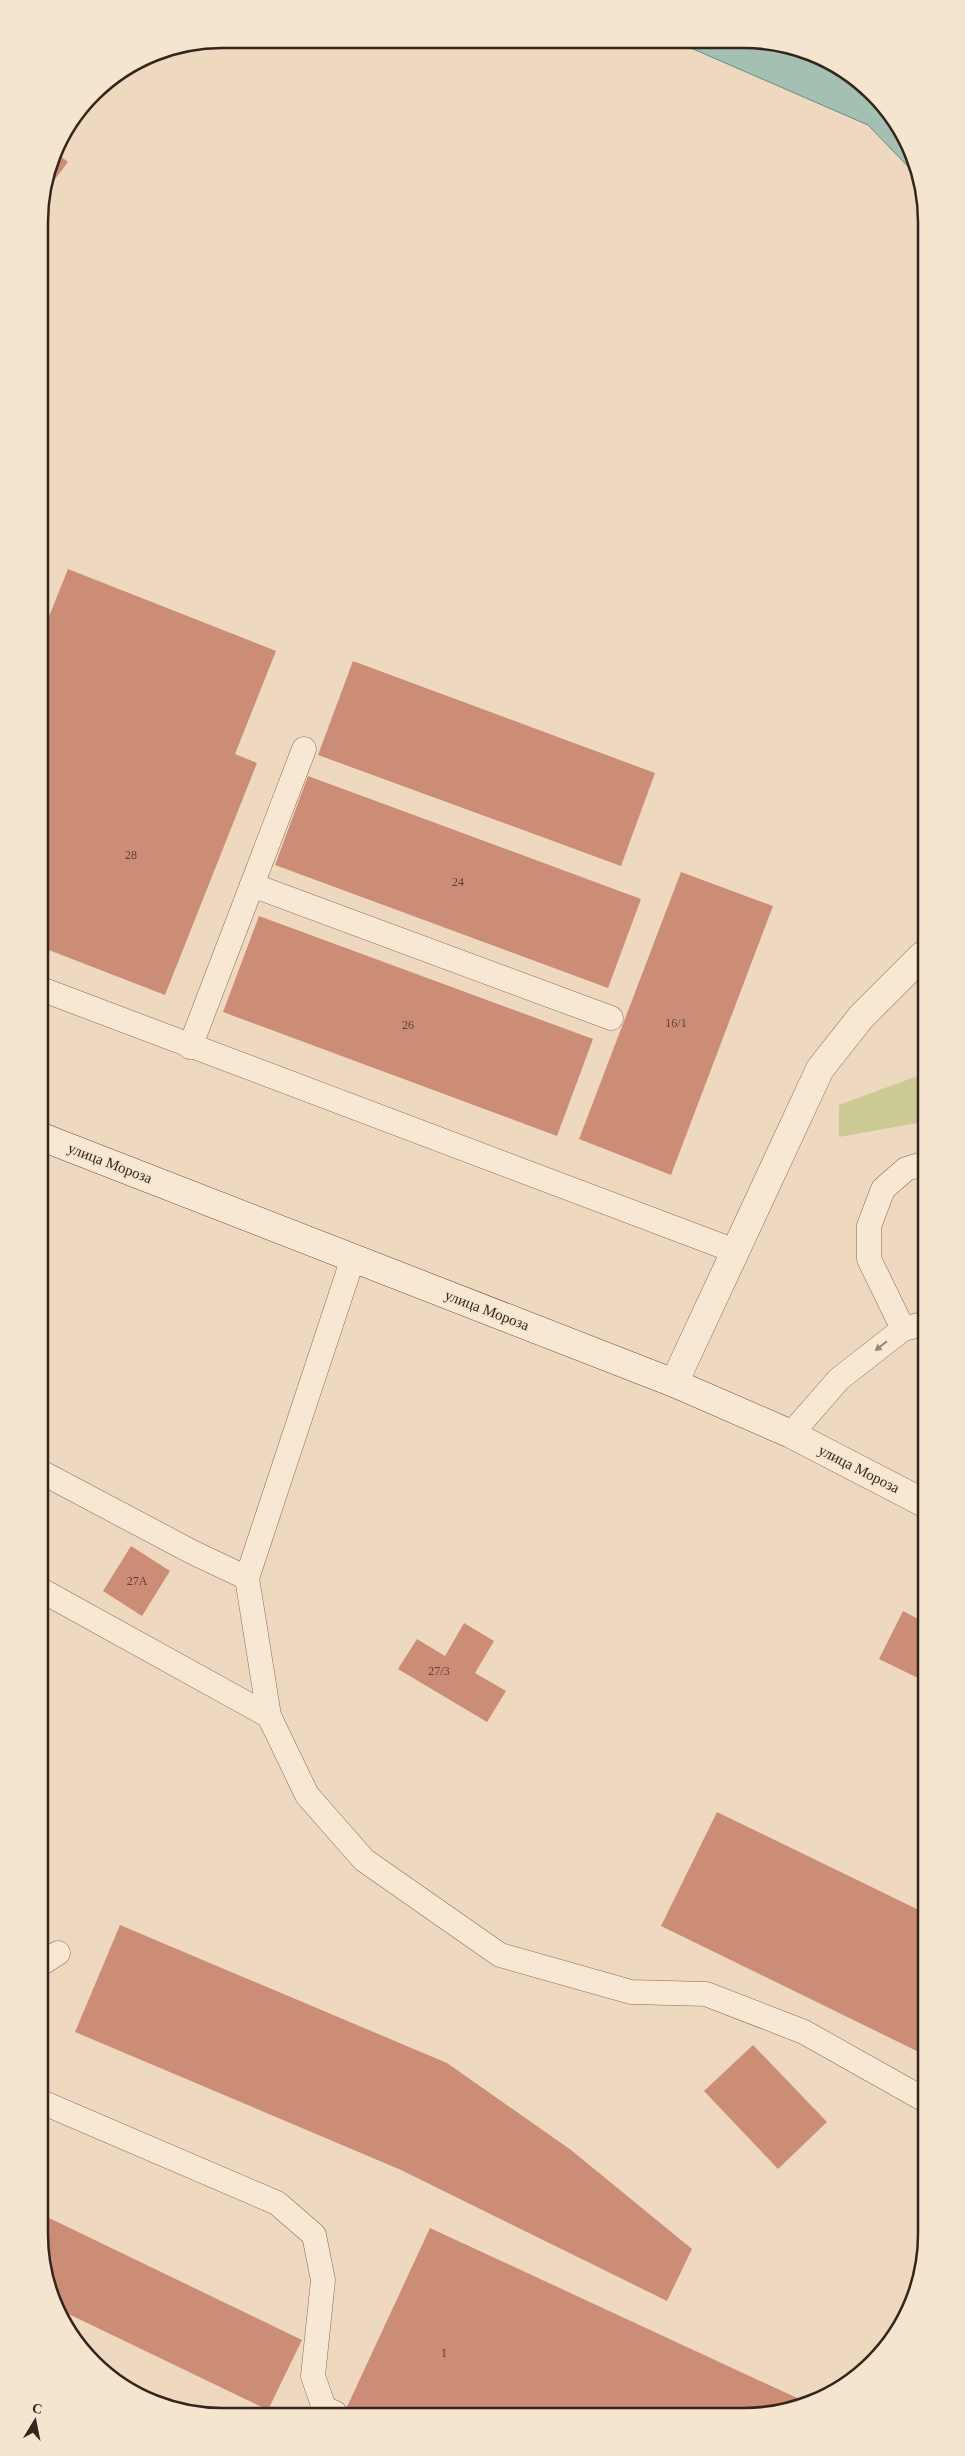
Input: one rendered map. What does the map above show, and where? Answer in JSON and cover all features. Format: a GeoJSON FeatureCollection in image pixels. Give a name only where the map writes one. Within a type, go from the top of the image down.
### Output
{"type":"FeatureCollection","features":[{"type":"Feature","properties":{"kind":"main road"},"geometry":{"type":"LineString","coordinates":[[674,1383],[820,1069],[861,1017],[918,960]]}},
{"type":"Feature","properties":{"kind":"main road","name":"улица Мороза"},"geometry":{"type":"LineString","coordinates":[[48,1139],[674,1383],[791,1434],[917,1500]]}},
{"type":"Feature","properties":{"kind":"lane"},"geometry":{"type":"LineString","coordinates":[[190,1047],[304,749]]}},
{"type":"Feature","properties":{"kind":"lane"},"geometry":{"type":"LineString","coordinates":[[252,885],[612,1018]]}},
{"type":"Feature","properties":{"kind":"lane"},"geometry":{"type":"LineString","coordinates":[[48,992],[735,1252]]}},
{"type":"Feature","properties":{"kind":"lane"},"geometry":{"type":"LineString","coordinates":[[791,1434],[839,1379],[913,1327],[869,1259],[869,1226],[884,1188],[906,1169],[918,1166]]}},
{"type":"Feature","properties":{"kind":"lane"},"geometry":{"type":"LineString","coordinates":[[353,1258],[247,1578],[269,1716],[307,1795],[364,1860],[500,1955],[631,1992],[706,1994],[804,2032],[917,2095]]}},
{"type":"Feature","properties":{"kind":"lane"},"geometry":{"type":"LineString","coordinates":[[48,1476],[192,1552],[247,1578]]}},
{"type":"Feature","properties":{"kind":"lane"},"geometry":{"type":"LineString","coordinates":[[48,1594],[269,1716]]}},
{"type":"Feature","properties":{"kind":"lane"},"geometry":{"type":"LineString","coordinates":[[48,2105],[277,2204],[314,2235],[323,2280],[313,2376],[324,2408]]}},
{"type":"Feature","properties":{"kind":"shaded area"},"geometry":{"type":"Polygon","coordinates":[[[691,48],[766,49],[799,57],[820,65],[858,91],[874,107],[894,135],[909,167],[868,125],[691,48]]]}},
{"type":"Feature","properties":{"kind":"shaded area"},"geometry":{"type":"Polygon","coordinates":[[[918,1076],[918,1123],[839,1137],[839,1105],[918,1076]]]}},
{"type":"Feature","properties":{"kind":"building"},"geometry":{"type":"Polygon","coordinates":[[[61,156],[68,162],[52,184],[61,156]]]}},
{"type":"Feature","properties":{"kind":"building"},"geometry":{"type":"Polygon","coordinates":[[[68,569],[276,651],[235,754],[257,763],[165,995],[48,950],[48,619],[68,569]]]}},
{"type":"Feature","properties":{"kind":"building"},"geometry":{"type":"Polygon","coordinates":[[[353,661],[655,773],[621,866],[318,755],[353,661]]]}},
{"type":"Feature","properties":{"kind":"building"},"geometry":{"type":"Polygon","coordinates":[[[308,776],[641,899],[608,988],[275,865],[308,776]]]}},
{"type":"Feature","properties":{"kind":"building"},"geometry":{"type":"Polygon","coordinates":[[[681,872],[773,906],[671,1175],[579,1139],[681,872]]]}},
{"type":"Feature","properties":{"kind":"building"},"geometry":{"type":"Polygon","coordinates":[[[259,916],[593,1039],[557,1136],[223,1012],[259,916]]]}},
{"type":"Feature","properties":{"kind":"building"},"geometry":{"type":"Polygon","coordinates":[[[131,1546],[170,1571],[142,1616],[103,1591],[131,1546]]]}},
{"type":"Feature","properties":{"kind":"building"},"geometry":{"type":"Polygon","coordinates":[[[903,1611],[917,1618],[917,1678],[879,1659],[903,1611]]]}},
{"type":"Feature","properties":{"kind":"building"},"geometry":{"type":"Polygon","coordinates":[[[464,1623],[494,1641],[475,1673],[506,1691],[487,1722],[398,1669],[417,1639],[445,1656],[464,1623]]]}},
{"type":"Feature","properties":{"kind":"building"},"geometry":{"type":"Polygon","coordinates":[[[717,1812],[917,1909],[917,2051],[661,1926],[717,1812]]]}},
{"type":"Feature","properties":{"kind":"building"},"geometry":{"type":"Polygon","coordinates":[[[120,1925],[447,2063],[571,2150],[692,2249],[667,2301],[401,2170],[75,2032],[120,1925]]]}},
{"type":"Feature","properties":{"kind":"building"},"geometry":{"type":"Polygon","coordinates":[[[753,2045],[827,2122],[778,2169],[704,2091],[753,2045]]]}},
{"type":"Feature","properties":{"kind":"building"},"geometry":{"type":"Polygon","coordinates":[[[48,2217],[302,2340],[269,2408],[264,2408],[67,2313],[53,2280],[49,2257],[48,2217]]]}},
{"type":"Feature","properties":{"kind":"building"},"geometry":{"type":"Polygon","coordinates":[[[430,2228],[799,2399],[766,2407],[744,2408],[346,2408],[430,2228]]]}}]}
